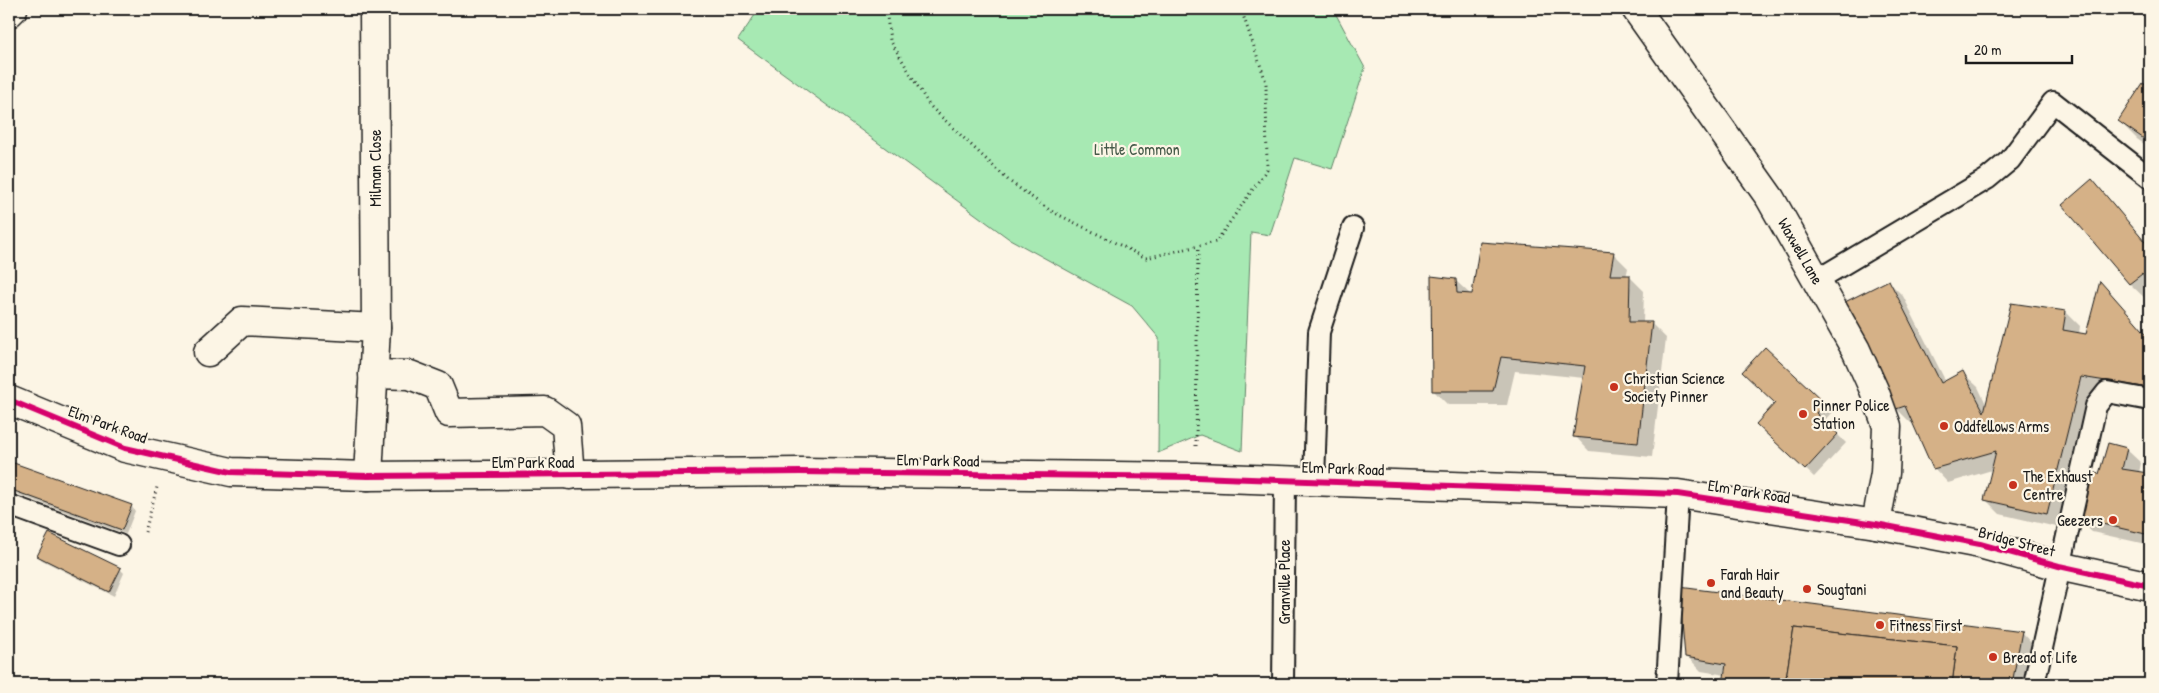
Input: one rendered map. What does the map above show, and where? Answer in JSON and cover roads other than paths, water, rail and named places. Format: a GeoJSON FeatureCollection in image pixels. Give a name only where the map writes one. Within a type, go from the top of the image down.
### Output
{"type":"FeatureCollection","features":[{"type":"Feature","properties":{"kind":"street"},"geometry":{"type":"LineString","coordinates":[[9,13],[13,9]]}},
{"type":"Feature","properties":{"kind":"street","name":"Milman Close"},"geometry":{"type":"LineString","coordinates":[[368,476],[376,328],[374,9]]}},
{"type":"Feature","properties":{"kind":"street","name":"Waxwell Lane"},"geometry":{"type":"LineString","coordinates":[[1636,9],[1770,198],[1856,350],[1874,390],[1887,426],[1885,473],[1876,524]]}},
{"type":"Feature","properties":{"kind":"street"},"geometry":{"type":"LineString","coordinates":[[208,352],[242,321],[376,328]]}},
{"type":"Feature","properties":{"kind":"street"},"geometry":{"type":"LineString","coordinates":[[373,374],[410,375],[438,386],[449,413],[546,411],[566,426],[570,475]]}},
{"type":"Feature","properties":{"kind":"street","name":"Elm Park Road"},"geometry":{"type":"LineString","coordinates":[[9,400],[125,448],[230,472],[368,476],[800,472],[1196,476],[1678,494],[1876,524]]}},
{"type":"Feature","properties":{"kind":"street","name":"Bridge Street"},"geometry":{"type":"LineString","coordinates":[[1876,524],[1980,544],[2059,566],[2150,586]]}},
{"type":"Feature","properties":{"kind":"lane"},"geometry":{"type":"LineString","coordinates":[[1818,280],[1987,180],[2010,160],[2053,102],[2150,178]]}},
{"type":"Feature","properties":{"kind":"lane"},"geometry":{"type":"LineString","coordinates":[[1314,480],[1319,332],[1353,228]]}},
{"type":"Feature","properties":{"kind":"lane"},"geometry":{"type":"LineString","coordinates":[[2034,684],[2096,406],[2107,392],[2150,400]]}},
{"type":"Feature","properties":{"kind":"lane","name":"Granville Place"},"geometry":{"type":"LineString","coordinates":[[1283,684],[1285,480]]}},
{"type":"Feature","properties":{"kind":"lane"},"geometry":{"type":"LineString","coordinates":[[1666,684],[1678,494]]}},
{"type":"Feature","properties":{"kind":"lane"},"geometry":{"type":"LineString","coordinates":[[9,504],[119,545]]}},
{"type":"Feature","properties":{"kind":"place","name":"Christian Science Society Pinner"},"geometry":{"type":"Point","coordinates":[1614,387]}},
{"type":"Feature","properties":{"kind":"place","name":"Pinner Police Station"},"geometry":{"type":"Point","coordinates":[1803,414]}},
{"type":"Feature","properties":{"kind":"place","name":"Oddfellows Arms"},"geometry":{"type":"Point","coordinates":[1944,426]}},
{"type":"Feature","properties":{"kind":"place","name":"The Exhaust Centre"},"geometry":{"type":"Point","coordinates":[2013,485]}},
{"type":"Feature","properties":{"kind":"place","name":"Geezers"},"geometry":{"type":"Point","coordinates":[2113,520]}},
{"type":"Feature","properties":{"kind":"place","name":"Farah Hair and Beauty"},"geometry":{"type":"Point","coordinates":[1711,583]}},
{"type":"Feature","properties":{"kind":"place","name":"Sougtani"},"geometry":{"type":"Point","coordinates":[1807,589]}},
{"type":"Feature","properties":{"kind":"place","name":"Fitness First"},"geometry":{"type":"Point","coordinates":[1880,625]}},
{"type":"Feature","properties":{"kind":"place","name":"Bread of Life"},"geometry":{"type":"Point","coordinates":[1993,657]}},
{"type":"Feature","properties":{"kind":"park label","name":"Little Common"},"geometry":{"type":"Point","coordinates":[1137,149]}}]}
